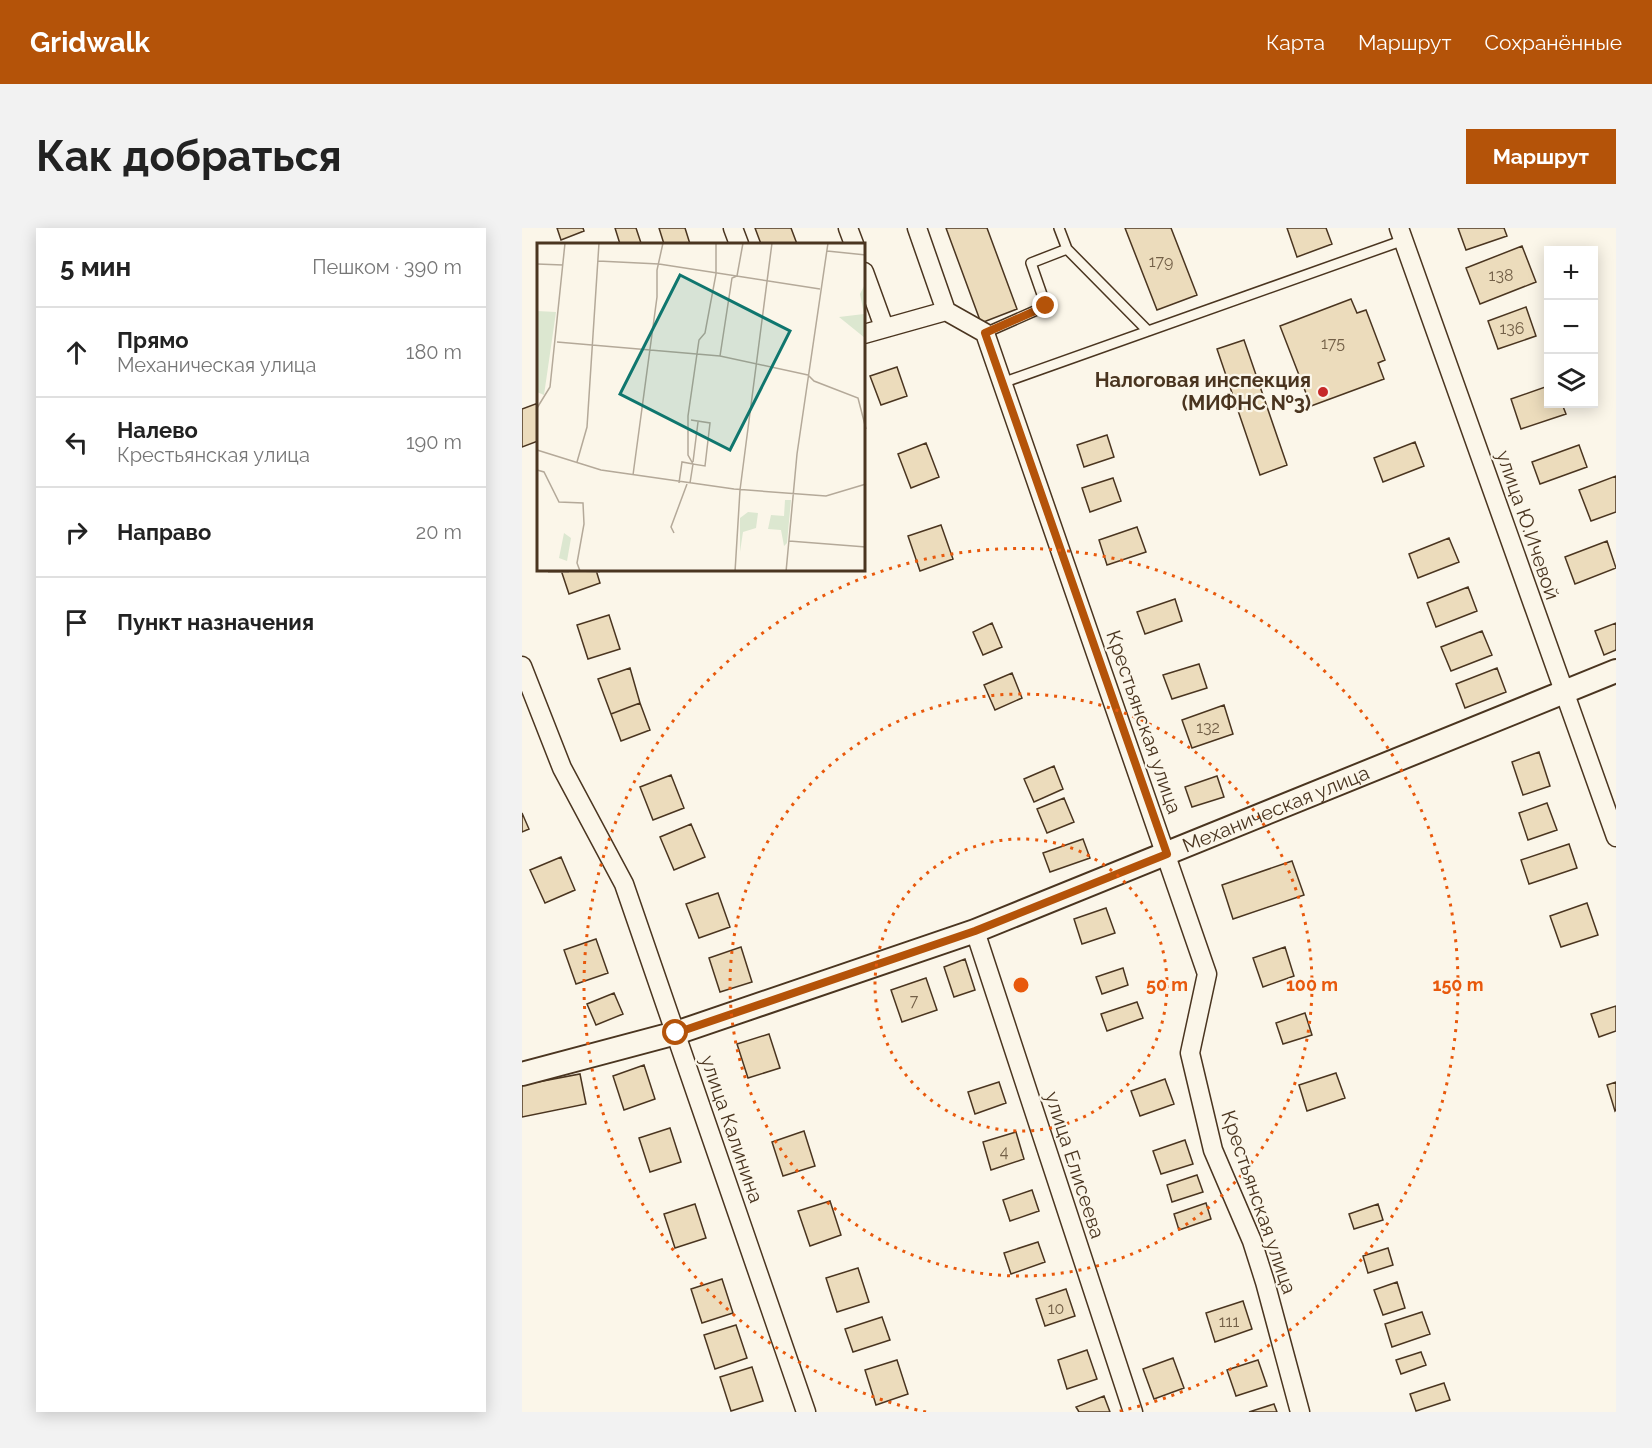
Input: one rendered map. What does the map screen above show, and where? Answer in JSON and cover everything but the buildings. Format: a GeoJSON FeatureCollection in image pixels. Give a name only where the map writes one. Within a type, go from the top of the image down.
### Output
{"type":"FeatureCollection","features":[{"type":"Feature","properties":{"kind":"street"},"geometry":{"type":"LineString","coordinates":[[733,228],[739,243]]}},
{"type":"Feature","properties":{"kind":"street"},"geometry":{"type":"LineString","coordinates":[[848,228],[854,243]]}},
{"type":"Feature","properties":{"kind":"street"},"geometry":{"type":"LineString","coordinates":[[917,228],[946,311],[985,333]]}},
{"type":"Feature","properties":{"kind":"street","name":"улица Ю.Ичевой"},"geometry":{"type":"LineString","coordinates":[[1402,234],[1616,837]]}},
{"type":"Feature","properties":{"kind":"street"},"geometry":{"type":"LineString","coordinates":[[866,278],[884,327]]}},
{"type":"Feature","properties":{"kind":"street"},"geometry":{"type":"LineString","coordinates":[[866,333],[946,311]]}},
{"type":"Feature","properties":{"kind":"street","name":"Крестьянская улица"},"geometry":{"type":"LineString","coordinates":[[985,333],[1207,974],[1190,1053],[1213,1150],[1251,1241],[1265,1282],[1300,1412]]}},
{"type":"Feature","properties":{"kind":"street","name":"улица Калинина"},"geometry":{"type":"LineString","coordinates":[[522,666],[562,768],[624,884],[806,1412]]}},
{"type":"Feature","properties":{"kind":"street","name":"Механическая улица"},"geometry":{"type":"LineString","coordinates":[[522,1074],[676,1033],[975,931],[1616,671]]}},
{"type":"Feature","properties":{"kind":"street","name":"улица Елисеева"},"geometry":{"type":"LineString","coordinates":[[975,931],[1133,1412]]}},
{"type":"Feature","properties":{"kind":"lane"},"geometry":{"type":"LineString","coordinates":[[1059,228],[1067,249],[1148,331]]}},
{"type":"Feature","properties":{"kind":"lane"},"geometry":{"type":"LineString","coordinates":[[1002,383],[1148,331],[1402,234]]}},
{"type":"Feature","properties":{"kind":"lane"},"geometry":{"type":"LineString","coordinates":[[985,333],[1046,306],[1031,263],[1067,249]]}},
{"type":"Feature","properties":{"kind":"place","name":"Налоговая инспекция (МИФНС №3)"},"geometry":{"type":"Point","coordinates":[1323,392]}},
{"type":"Feature","properties":{"kind":"route"},"geometry":{"type":"LineString","coordinates":[[676,1033],[975,931],[1167,854],[985,333],[1046,306]]}}]}
